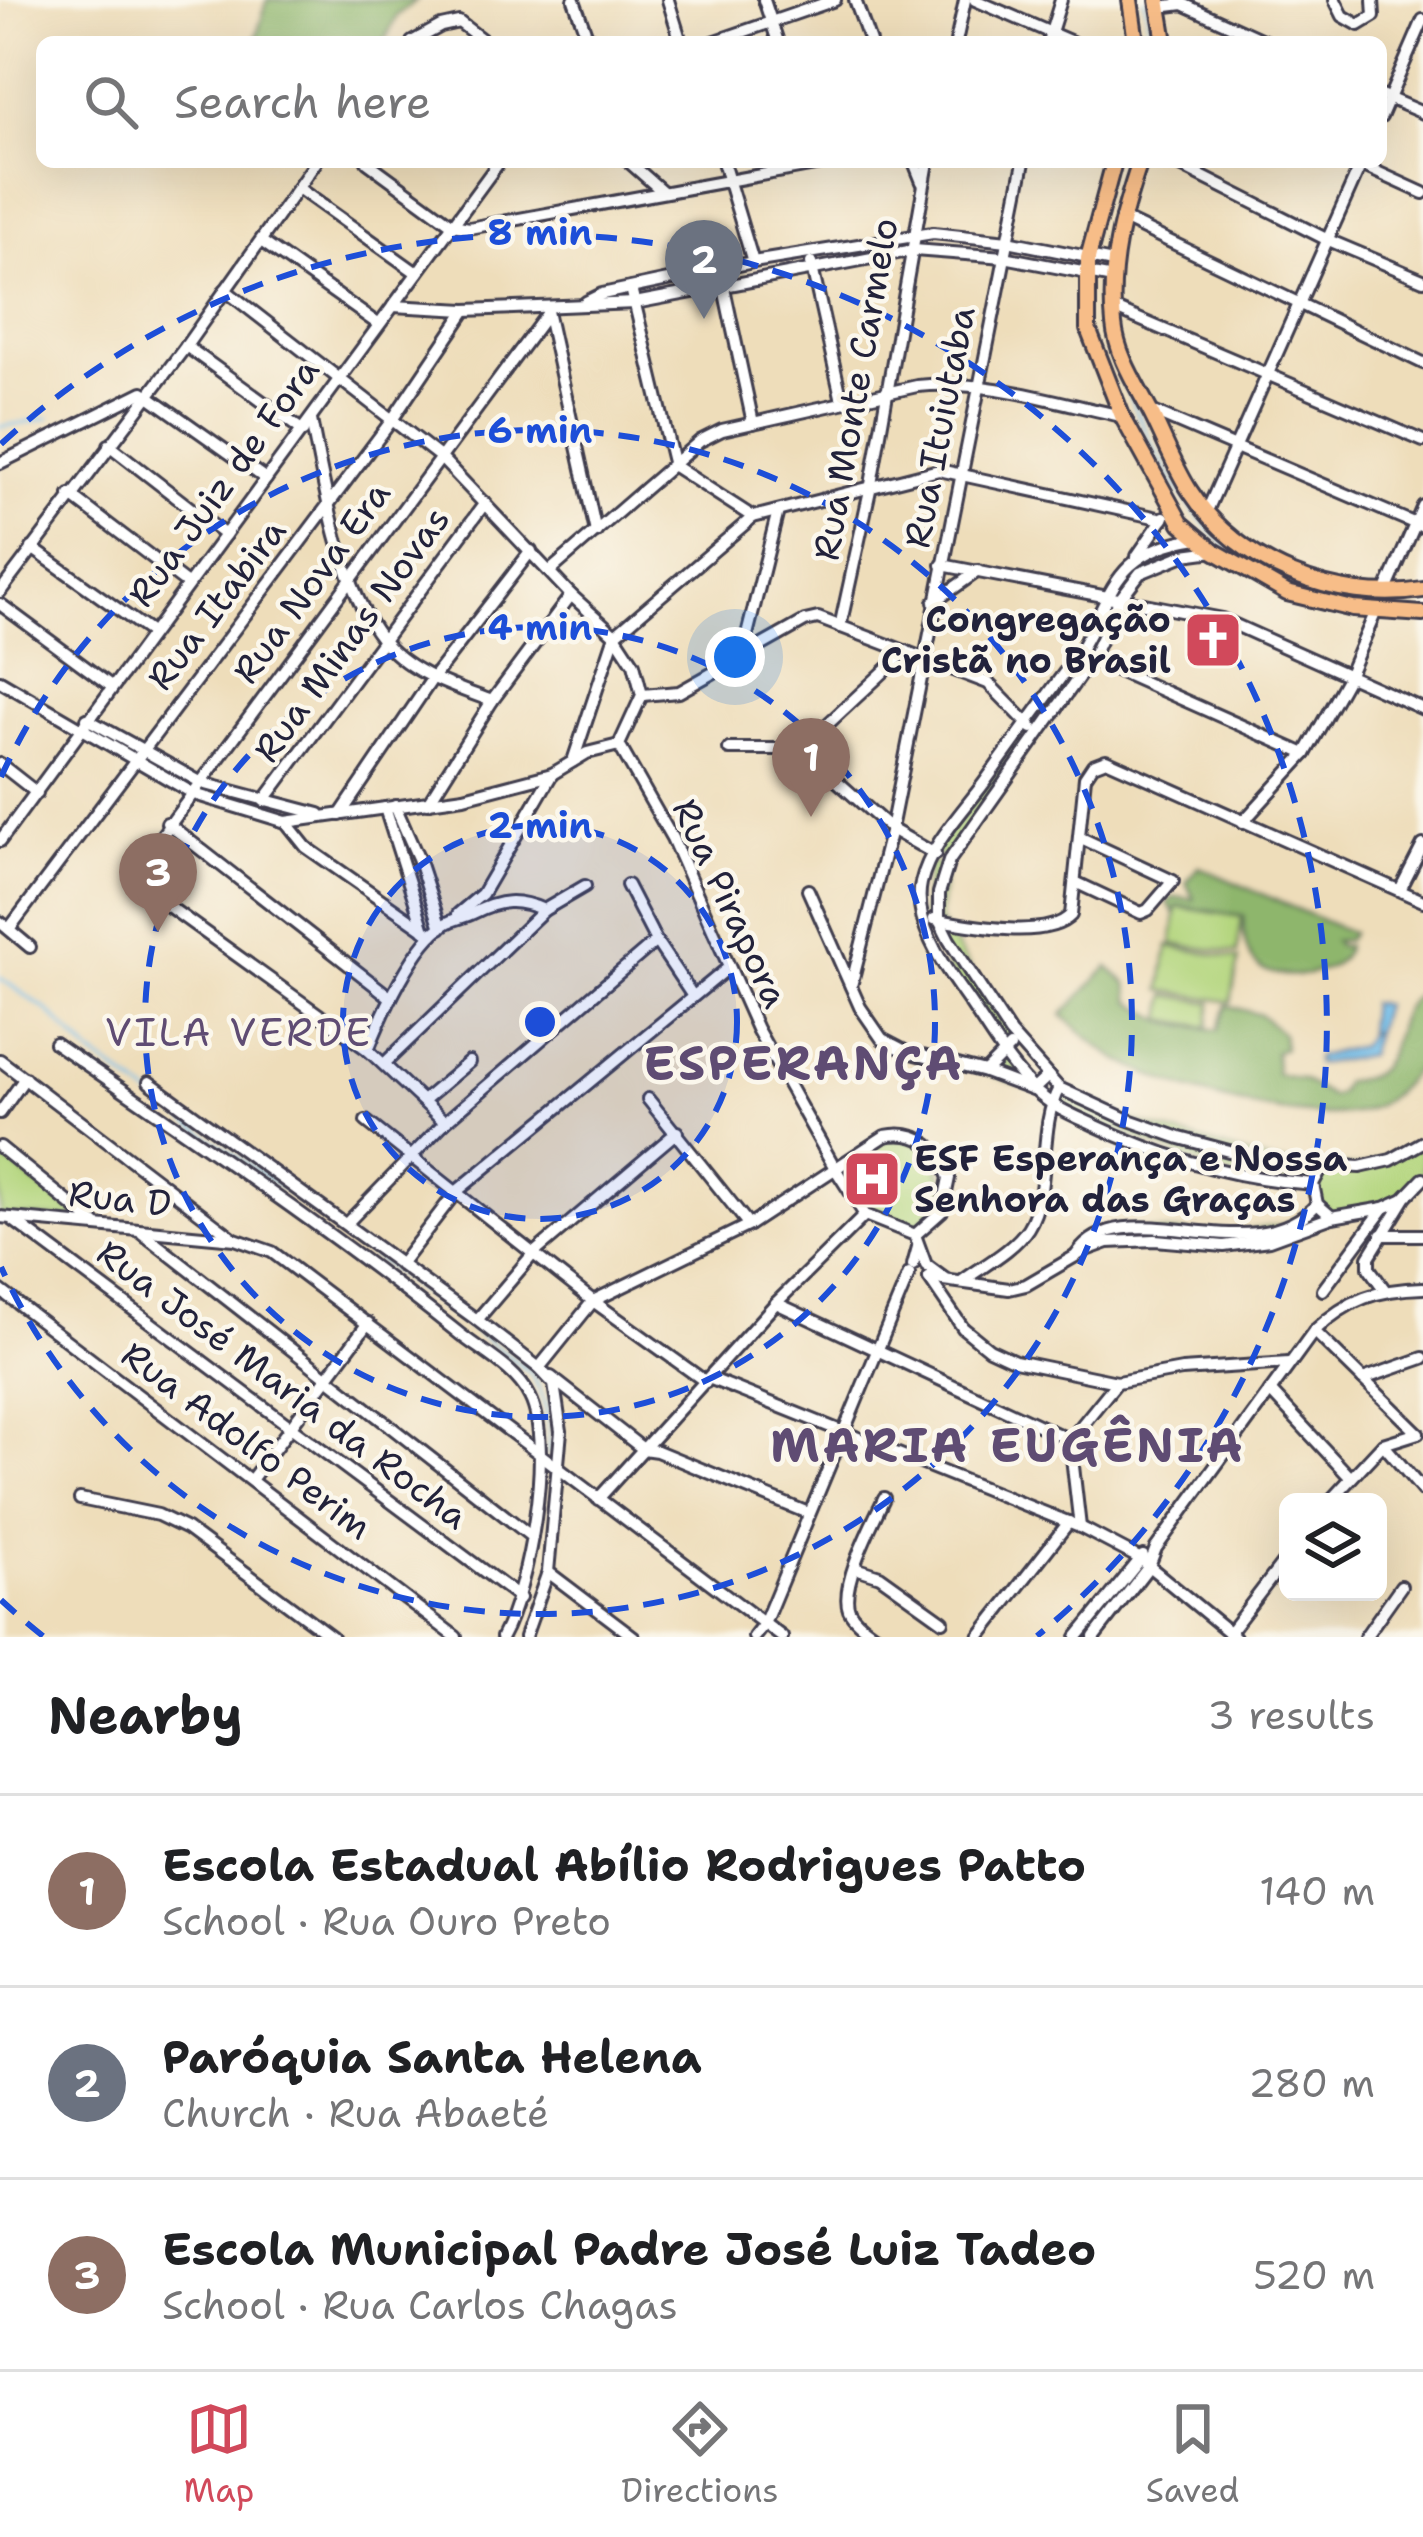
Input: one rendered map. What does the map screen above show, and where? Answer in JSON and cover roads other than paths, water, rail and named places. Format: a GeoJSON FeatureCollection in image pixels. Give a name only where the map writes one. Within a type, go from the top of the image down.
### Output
{"type":"FeatureCollection","features":[{"type":"Feature","properties":{"kind":"main road"},"geometry":{"type":"LineString","coordinates":[[1130,0],[1135,36]]}},
{"type":"Feature","properties":{"kind":"main road"},"geometry":{"type":"LineString","coordinates":[[1158,4],[1164,36]]}},
{"type":"Feature","properties":{"kind":"main road"},"geometry":{"type":"LineString","coordinates":[[1112,168],[1088,265],[1088,329],[1122,416],[1181,523],[1214,551],[1287,593],[1316,602],[1423,614]]}},
{"type":"Feature","properties":{"kind":"main road"},"geometry":{"type":"LineString","coordinates":[[1138,168],[1121,218],[1113,270],[1117,342],[1188,489],[1227,530],[1284,572],[1340,590],[1423,590]]}},
{"type":"Feature","properties":{"kind":"street"},"geometry":{"type":"LineString","coordinates":[[574,0],[587,36]]}},
{"type":"Feature","properties":{"kind":"street"},"geometry":{"type":"LineString","coordinates":[[668,0],[679,36]]}},
{"type":"Feature","properties":{"kind":"street"},"geometry":{"type":"LineString","coordinates":[[764,0],[776,36]]}},
{"type":"Feature","properties":{"kind":"street"},"geometry":{"type":"LineString","coordinates":[[731,36],[835,0]]}},
{"type":"Feature","properties":{"kind":"street"},"geometry":{"type":"LineString","coordinates":[[855,0],[867,36]]}},
{"type":"Feature","properties":{"kind":"street"},"geometry":{"type":"LineString","coordinates":[[957,36],[965,0]]}},
{"type":"Feature","properties":{"kind":"street"},"geometry":{"type":"LineString","coordinates":[[976,0],[1047,36]]}},
{"type":"Feature","properties":{"kind":"street"},"geometry":{"type":"LineString","coordinates":[[1049,36],[1061,0]]}},
{"type":"Feature","properties":{"kind":"street"},"geometry":{"type":"LineString","coordinates":[[1335,0],[1343,16],[1358,25],[1374,16],[1373,0]]}},
{"type":"Feature","properties":{"kind":"street"},"geometry":{"type":"LineString","coordinates":[[1158,4],[1186,2],[1255,36]]}},
{"type":"Feature","properties":{"kind":"street"},"geometry":{"type":"LineString","coordinates":[[1387,92],[1423,20]]}},
{"type":"Feature","properties":{"kind":"street"},"geometry":{"type":"LineString","coordinates":[[423,36],[459,22],[477,36]]}},
{"type":"Feature","properties":{"kind":"street"},"geometry":{"type":"LineString","coordinates":[[1387,97],[1423,113]]}},
{"type":"Feature","properties":{"kind":"street"},"geometry":{"type":"LineString","coordinates":[[0,592],[312,168]]}},
{"type":"Feature","properties":{"kind":"street"},"geometry":{"type":"LineString","coordinates":[[375,168],[453,225],[483,226],[792,168]]}},
{"type":"Feature","properties":{"kind":"street","name":"Rua Juiz de Fora"},"geometry":{"type":"LineString","coordinates":[[0,841],[494,168]]}},
{"type":"Feature","properties":{"kind":"street"},"geometry":{"type":"LineString","coordinates":[[635,168],[662,190]]}},
{"type":"Feature","properties":{"kind":"street"},"geometry":{"type":"LineString","coordinates":[[725,168],[753,262]]}},
{"type":"Feature","properties":{"kind":"street"},"geometry":{"type":"LineString","coordinates":[[916,168],[923,185]]}},
{"type":"Feature","properties":{"kind":"street","name":"Rua Monte Carmelo"},"geometry":{"type":"LineString","coordinates":[[840,627],[871,490],[927,168]]}},
{"type":"Feature","properties":{"kind":"street","name":"Rua Ituiutaba"},"geometry":{"type":"LineString","coordinates":[[851,986],[891,829],[1023,168]]}},
{"type":"Feature","properties":{"kind":"street"},"geometry":{"type":"LineString","coordinates":[[1185,168],[1326,239],[1423,280]]}},
{"type":"Feature","properties":{"kind":"street"},"geometry":{"type":"LineString","coordinates":[[1207,511],[1357,168]]}},
{"type":"Feature","properties":{"kind":"street"},"geometry":{"type":"LineString","coordinates":[[1370,168],[1423,193]]}},
{"type":"Feature","properties":{"kind":"street"},"geometry":{"type":"LineString","coordinates":[[298,188],[416,273]]}},
{"type":"Feature","properties":{"kind":"street"},"geometry":{"type":"LineString","coordinates":[[1121,218],[1423,363]]}},
{"type":"Feature","properties":{"kind":"street"},"geometry":{"type":"LineString","coordinates":[[393,306],[547,311],[631,287],[753,262],[945,232],[1008,241],[1113,270]]}},
{"type":"Feature","properties":{"kind":"street"},"geometry":{"type":"LineString","coordinates":[[260,241],[378,324]]}},
{"type":"Feature","properties":{"kind":"street"},"geometry":{"type":"LineString","coordinates":[[584,303],[634,303],[914,250],[1088,265]]}},
{"type":"Feature","properties":{"kind":"street"},"geometry":{"type":"LineString","coordinates":[[808,254],[842,401]]}},
{"type":"Feature","properties":{"kind":"street"},"geometry":{"type":"LineString","coordinates":[[720,269],[753,423]]}},
{"type":"Feature","properties":{"kind":"street"},"geometry":{"type":"LineString","coordinates":[[631,287],[674,466],[753,517]]}},
{"type":"Feature","properties":{"kind":"street"},"geometry":{"type":"LineString","coordinates":[[225,290],[440,457],[615,635],[634,664],[642,695],[619,746],[573,760],[553,774],[428,802],[286,822]]}},
{"type":"Feature","properties":{"kind":"street"},"geometry":{"type":"LineString","coordinates":[[1113,308],[1423,441]]}},
{"type":"Feature","properties":{"kind":"street","name":"Rua Itabira"},"geometry":{"type":"LineString","coordinates":[[4,925],[139,757],[392,420],[466,310]]}},
{"type":"Feature","properties":{"kind":"street"},"geometry":{"type":"LineString","coordinates":[[547,311],[596,532]]}},
{"type":"Feature","properties":{"kind":"street","name":"Rua Nova Era"},"geometry":{"type":"LineString","coordinates":[[368,1050],[139,885],[132,873],[547,311]]}},
{"type":"Feature","properties":{"kind":"street"},"geometry":{"type":"LineString","coordinates":[[185,346],[307,425],[350,578],[381,640],[432,679],[492,701]]}},
{"type":"Feature","properties":{"kind":"street"},"geometry":{"type":"LineString","coordinates":[[550,571],[712,435],[753,423],[944,383],[1122,416]]}},
{"type":"Feature","properties":{"kind":"street"},"geometry":{"type":"LineString","coordinates":[[0,476],[5,461],[132,395],[147,393],[266,478]]}},
{"type":"Feature","properties":{"kind":"street"},"geometry":{"type":"LineString","coordinates":[[1149,410],[1419,526]]}},
{"type":"Feature","properties":{"kind":"street"},"geometry":{"type":"LineString","coordinates":[[109,446],[225,535]]}},
{"type":"Feature","properties":{"kind":"street"},"geometry":{"type":"LineString","coordinates":[[573,760],[615,635],[753,517],[939,470],[1163,519]]}},
{"type":"Feature","properties":{"kind":"street"},"geometry":{"type":"LineString","coordinates":[[70,495],[187,584]]}},
{"type":"Feature","properties":{"kind":"street","name":"Rua Minas Novas"},"geometry":{"type":"LineString","coordinates":[[264,801],[485,502]]}},
{"type":"Feature","properties":{"kind":"street"},"geometry":{"type":"LineString","coordinates":[[1168,502],[1163,519],[1105,596],[1081,650],[949,861],[939,893],[939,920],[972,980],[1059,1088],[1126,1119],[1270,1162],[1379,1164],[1423,1143]]}},
{"type":"Feature","properties":{"kind":"street"},"geometry":{"type":"LineString","coordinates":[[1385,593],[1419,526],[1423,506]]}},
{"type":"Feature","properties":{"kind":"street"},"geometry":{"type":"LineString","coordinates":[[741,658],[778,511]]}},
{"type":"Feature","properties":{"kind":"street"},"geometry":{"type":"LineString","coordinates":[[1127,568],[1175,541],[1198,538]]}},
{"type":"Feature","properties":{"kind":"street"},"geometry":{"type":"LineString","coordinates":[[32,548],[150,632]]}},
{"type":"Feature","properties":{"kind":"street"},"geometry":{"type":"LineString","coordinates":[[340,815],[432,679],[531,551]]}},
{"type":"Feature","properties":{"kind":"street"},"geometry":{"type":"LineString","coordinates":[[1214,551],[1155,564],[1140,573],[1120,599],[1091,661],[932,852],[920,893],[922,916],[956,983],[1033,1090],[1050,1104],[1121,1138],[1229,1175],[1313,1184]]}},
{"type":"Feature","properties":{"kind":"street"},"geometry":{"type":"LineString","coordinates":[[942,565],[1222,619],[1423,709]]}},
{"type":"Feature","properties":{"kind":"street"},"geometry":{"type":"LineString","coordinates":[[934,602],[978,572]]}},
{"type":"Feature","properties":{"kind":"street"},"geometry":{"type":"LineString","coordinates":[[428,802],[492,701],[571,595]]}},
{"type":"Feature","properties":{"kind":"street"},"geometry":{"type":"LineString","coordinates":[[0,604],[111,686]]}},
{"type":"Feature","properties":{"kind":"street"},"geometry":{"type":"LineString","coordinates":[[1243,822],[1305,754],[1376,611]]}},
{"type":"Feature","properties":{"kind":"street"},"geometry":{"type":"LineString","coordinates":[[642,695],[679,692],[812,618],[988,682],[1032,729]]}},
{"type":"Feature","properties":{"kind":"street"},"geometry":{"type":"LineString","coordinates":[[1081,650],[1091,661],[1305,754]]}},
{"type":"Feature","properties":{"kind":"street"},"geometry":{"type":"LineString","coordinates":[[802,749],[906,651]]}},
{"type":"Feature","properties":{"kind":"street"},"geometry":{"type":"LineString","coordinates":[[0,681],[198,788],[286,822],[306,847],[436,929]]}},
{"type":"Feature","properties":{"kind":"street","name":"Rua Pirapora"},"geometry":{"type":"LineString","coordinates":[[619,746],[672,838],[776,1066],[865,1215]]}},
{"type":"Feature","properties":{"kind":"street"},"geometry":{"type":"LineString","coordinates":[[729,749],[802,749],[891,829],[949,861]]}},
{"type":"Feature","properties":{"kind":"street"},"geometry":{"type":"LineString","coordinates":[[922,916],[992,927],[1061,924],[1071,915],[1084,777],[1100,761],[1118,763],[1423,901]]}},
{"type":"Feature","properties":{"kind":"street"},"geometry":{"type":"LineString","coordinates":[[0,764],[37,793]]}},
{"type":"Feature","properties":{"kind":"street"},"geometry":{"type":"LineString","coordinates":[[445,1122],[368,1050],[390,998],[436,929],[482,894],[553,774]]}},
{"type":"Feature","properties":{"kind":"street"},"geometry":{"type":"LineString","coordinates":[[198,788],[322,815]]}},
{"type":"Feature","properties":{"kind":"street"},"geometry":{"type":"LineString","coordinates":[[390,807],[436,929]]}},
{"type":"Feature","properties":{"kind":"street"},"geometry":{"type":"LineString","coordinates":[[167,823],[390,998]]}},
{"type":"Feature","properties":{"kind":"street"},"geometry":{"type":"LineString","coordinates":[[1075,882],[1141,913],[1173,883],[1170,876],[1079,837]]}},
{"type":"Feature","properties":{"kind":"street"},"geometry":{"type":"LineString","coordinates":[[1400,890],[1423,845]]}},
{"type":"Feature","properties":{"kind":"street"},"geometry":{"type":"LineString","coordinates":[[627,885],[692,995]]}},
{"type":"Feature","properties":{"kind":"street"},"geometry":{"type":"LineString","coordinates":[[385,1063],[544,910],[585,886]]}},
{"type":"Feature","properties":{"kind":"street"},"geometry":{"type":"LineString","coordinates":[[808,890],[870,1025],[882,1039],[907,1052],[1033,1090]]}},
{"type":"Feature","properties":{"kind":"street"},"geometry":{"type":"LineString","coordinates":[[436,929],[500,901],[544,910]]}},
{"type":"Feature","properties":{"kind":"street"},"geometry":{"type":"LineString","coordinates":[[4,925],[30,947]]}},
{"type":"Feature","properties":{"kind":"street"},"geometry":{"type":"LineString","coordinates":[[346,1224],[445,1122],[656,940]]}},
{"type":"Feature","properties":{"kind":"street"},"geometry":{"type":"LineString","coordinates":[[400,1265],[456,1192],[728,968]]}},
{"type":"Feature","properties":{"kind":"street"},"geometry":{"type":"LineString","coordinates":[[985,1072],[1017,1041]]}},
{"type":"Feature","properties":{"kind":"street"},"geometry":{"type":"LineString","coordinates":[[56,1043],[345,1246],[517,1377],[536,1414],[538,1456],[532,1537],[520,1598],[502,1637]]}},
{"type":"Feature","properties":{"kind":"street"},"geometry":{"type":"LineString","coordinates":[[0,1060],[235,1239],[272,1252],[782,1637]]}},
{"type":"Feature","properties":{"kind":"street"},"geometry":{"type":"LineString","coordinates":[[423,1101],[469,1062]]}},
{"type":"Feature","properties":{"kind":"street"},"geometry":{"type":"LineString","coordinates":[[1033,1090],[1048,1076]]}},
{"type":"Feature","properties":{"kind":"street"},"geometry":{"type":"LineString","coordinates":[[0,1114],[25,1078]]}},
{"type":"Feature","properties":{"kind":"street"},"geometry":{"type":"LineString","coordinates":[[148,1082],[478,1320],[643,1449],[808,1513]]}},
{"type":"Feature","properties":{"kind":"street"},"geometry":{"type":"LineString","coordinates":[[961,1282],[1028,1228],[1050,1104],[1059,1088]]}},
{"type":"Feature","properties":{"kind":"street"},"geometry":{"type":"LineString","coordinates":[[648,1100],[749,1225]]}},
{"type":"Feature","properties":{"kind":"street"},"geometry":{"type":"LineString","coordinates":[[1121,1138],[1126,1119]]}},
{"type":"Feature","properties":{"kind":"street"},"geometry":{"type":"LineString","coordinates":[[366,1121],[593,1301],[708,1380],[1074,1524],[1144,1562],[1232,1635],[1279,1569]]}},
{"type":"Feature","properties":{"kind":"street"},"geometry":{"type":"LineString","coordinates":[[478,1320],[534,1253],[677,1132]]}},
{"type":"Feature","properties":{"kind":"street"},"geometry":{"type":"LineString","coordinates":[[539,1368],[593,1301],[749,1225],[885,1136],[911,1135],[932,1144],[949,1178],[947,1201],[916,1241],[920,1274]]}},
{"type":"Feature","properties":{"kind":"street"},"geometry":{"type":"LineString","coordinates":[[0,1148],[98,1226]]}},
{"type":"Feature","properties":{"kind":"street"},"geometry":{"type":"LineString","coordinates":[[1324,1164],[1313,1184],[1317,1204],[1332,1217]]}},
{"type":"Feature","properties":{"kind":"street"},"geometry":{"type":"LineString","coordinates":[[1384,1289],[1368,1262],[1381,1234],[1423,1178]]}},
{"type":"Feature","properties":{"kind":"street"},"geometry":{"type":"LineString","coordinates":[[920,1274],[942,1285],[961,1282],[993,1289],[1026,1285],[1075,1256],[1125,1240],[1239,1245],[1282,1237],[1332,1217],[1384,1208],[1404,1199]]}},
{"type":"Feature","properties":{"kind":"street"},"geometry":{"type":"LineString","coordinates":[[1075,1256],[1092,1238],[1116,1228],[1248,1233],[1306,1217],[1317,1204]]}},
{"type":"Feature","properties":{"kind":"street"},"geometry":{"type":"LineString","coordinates":[[1323,1290],[1384,1208]]}},
{"type":"Feature","properties":{"kind":"street"},"geometry":{"type":"LineString","coordinates":[[598,1499],[776,1303],[865,1215],[916,1241]]}},
{"type":"Feature","properties":{"kind":"street","name":"Rua D"},"geometry":{"type":"LineString","coordinates":[[5,1217],[235,1239]]}},
{"type":"Feature","properties":{"kind":"street","name":"Rua José Maria da Rocha"},"geometry":{"type":"LineString","coordinates":[[5,1217],[520,1598]]}},
{"type":"Feature","properties":{"kind":"street"},"geometry":{"type":"LineString","coordinates":[[140,1232],[532,1537]]}},
{"type":"Feature","properties":{"kind":"street"},"geometry":{"type":"LineString","coordinates":[[1381,1234],[1423,1235]]}},
{"type":"Feature","properties":{"kind":"street"},"geometry":{"type":"LineString","coordinates":[[754,1637],[764,1624],[902,1290],[920,1274]]}},
{"type":"Feature","properties":{"kind":"street"},"geometry":{"type":"LineString","coordinates":[[942,1285],[963,1328],[989,1349],[1016,1361],[1117,1382],[1182,1370],[1288,1364]]}},
{"type":"Feature","properties":{"kind":"street"},"geometry":{"type":"LineString","coordinates":[[1077,1637],[1156,1548],[1314,1331],[1328,1318],[1384,1289],[1423,1288]]}},
{"type":"Feature","properties":{"kind":"street","name":"Rua Adolfo Perim"},"geometry":{"type":"LineString","coordinates":[[0,1290],[457,1637]]}},
{"type":"Feature","properties":{"kind":"street"},"geometry":{"type":"LineString","coordinates":[[776,1303],[1070,1440]]}},
{"type":"Feature","properties":{"kind":"street"},"geometry":{"type":"LineString","coordinates":[[251,1480],[368,1323]]}},
{"type":"Feature","properties":{"kind":"street"},"geometry":{"type":"LineString","coordinates":[[1314,1331],[1420,1432],[1383,1444],[1336,1493]]}},
{"type":"Feature","properties":{"kind":"street"},"geometry":{"type":"LineString","coordinates":[[1363,1378],[1423,1358]]}},
{"type":"Feature","properties":{"kind":"street"},"geometry":{"type":"LineString","coordinates":[[525,1637],[548,1572],[561,1431],[554,1384],[539,1368]]}},
{"type":"Feature","properties":{"kind":"street"},"geometry":{"type":"LineString","coordinates":[[984,1635],[1074,1524],[1070,1440],[1117,1382]]}},
{"type":"Feature","properties":{"kind":"street"},"geometry":{"type":"LineString","coordinates":[[1270,1391],[1349,1476]]}},
{"type":"Feature","properties":{"kind":"street"},"geometry":{"type":"LineString","coordinates":[[1383,1444],[1423,1491]]}},
{"type":"Feature","properties":{"kind":"street"},"geometry":{"type":"LineString","coordinates":[[878,1637],[853,1618],[847,1605],[854,1568],[884,1498]]}},
{"type":"Feature","properties":{"kind":"street"},"geometry":{"type":"LineString","coordinates":[[80,1499],[158,1515],[187,1529],[332,1637]]}},
{"type":"Feature","properties":{"kind":"street"},"geometry":{"type":"LineString","coordinates":[[1094,1637],[1144,1562]]}},
{"type":"Feature","properties":{"kind":"street"},"geometry":{"type":"LineString","coordinates":[[854,1568],[880,1576],[943,1621]]}},
{"type":"Feature","properties":{"kind":"street"},"geometry":{"type":"LineString","coordinates":[[548,1572],[634,1637]]}},
{"type":"Feature","properties":{"kind":"street"},"geometry":{"type":"LineString","coordinates":[[1366,1637],[1401,1586]]}},
{"type":"Feature","properties":{"kind":"water"},"geometry":{"type":"Polygon","coordinates":[[[1370,1003],[1383,1005],[1368,1056],[1316,1064],[1316,1057],[1360,1046],[1368,1034],[1374,1034],[1367,1031],[1370,1003]]]}},
{"type":"Feature","properties":{"kind":"waterway"},"geometry":{"type":"LineString","coordinates":[[1145,0],[1151,36]]}},
{"type":"Feature","properties":{"kind":"waterway"},"geometry":{"type":"LineString","coordinates":[[1102,256],[1127,168]]}},
{"type":"Feature","properties":{"kind":"waterway"},"geometry":{"type":"LineString","coordinates":[[1101,265],[1104,324],[1112,354],[1154,448],[1198,516],[1224,543],[1288,582],[1328,594],[1374,599]]}},
{"type":"Feature","properties":{"kind":"waterway"},"geometry":{"type":"LineString","coordinates":[[0,427],[49,418]]}},
{"type":"Feature","properties":{"kind":"waterway"},"geometry":{"type":"LineString","coordinates":[[1389,599],[1423,598]]}},
{"type":"Feature","properties":{"kind":"waterway"},"geometry":{"type":"LineString","coordinates":[[0,978],[47,1010],[91,1054],[530,1372],[546,1411],[548,1454]]}},
{"type":"Feature","properties":{"kind":"place","name":"Paróquia Santa Helena"},"geometry":{"type":"Point","coordinates":[704,319]}},
{"type":"Feature","properties":{"kind":"place","name":"Congregação Cristã no Brasil"},"geometry":{"type":"Point","coordinates":[1213,640]}},
{"type":"Feature","properties":{"kind":"place","name":"Escola Estadual Abílio Rodrigues Patto"},"geometry":{"type":"Point","coordinates":[811,817]}},
{"type":"Feature","properties":{"kind":"place","name":"Escola Municipal Padre José Luiz Tadeo"},"geometry":{"type":"Point","coordinates":[158,932]}},
{"type":"Feature","properties":{"kind":"place","name":"ESF Esperança e Nossa Senhora das Graças"},"geometry":{"type":"Point","coordinates":[872,1179]}},
{"type":"Feature","properties":{"kind":"district","name":"VILA VERDE"},"geometry":{"type":"Point","coordinates":[239,1032]}},
{"type":"Feature","properties":{"kind":"district","name":"ESPERANÇA"},"geometry":{"type":"Point","coordinates":[804,1063]}},
{"type":"Feature","properties":{"kind":"district","name":"MARIA EUGÊNIA"},"geometry":{"type":"Point","coordinates":[1008,1445]}}]}
